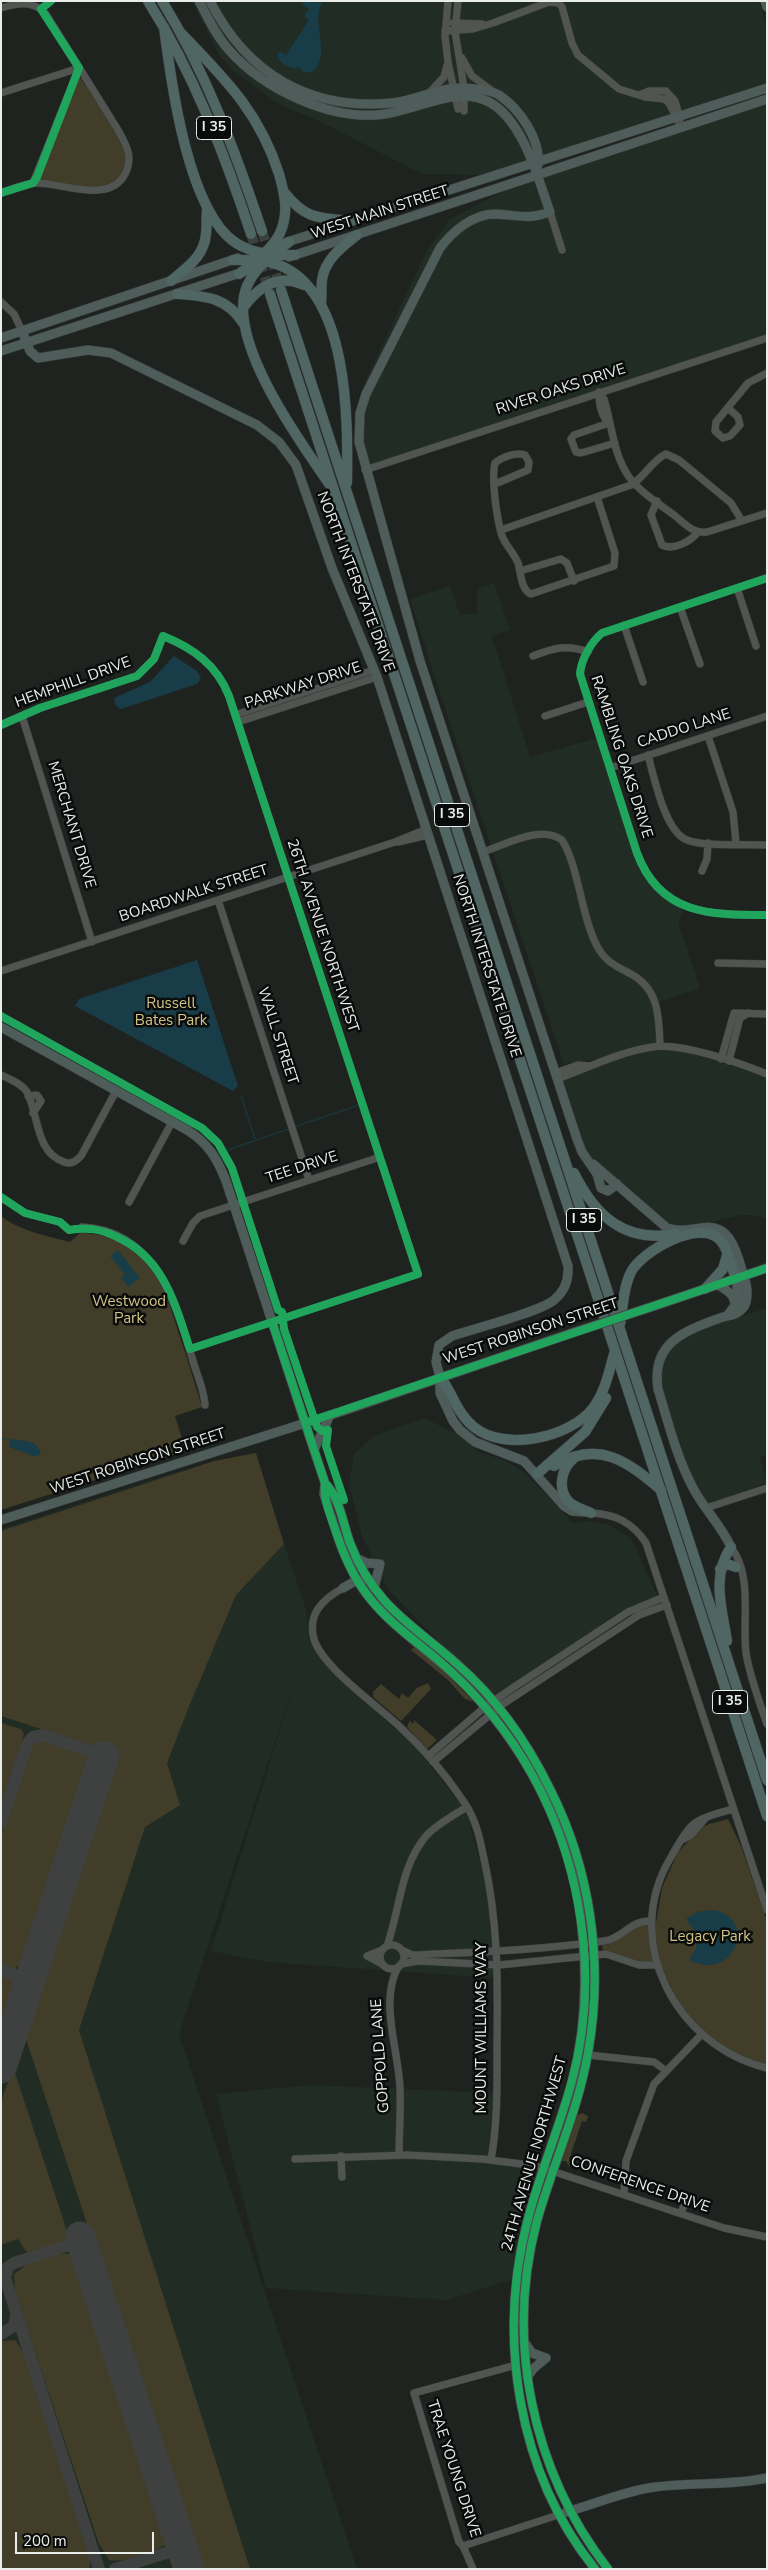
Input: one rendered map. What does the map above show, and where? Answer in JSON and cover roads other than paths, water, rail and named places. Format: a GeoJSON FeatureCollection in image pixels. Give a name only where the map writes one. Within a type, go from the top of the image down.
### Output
{"type":"FeatureCollection","features":[{"type":"Feature","properties":{"kind":"highway","name":"I 35"},"geometry":{"type":"LineString","coordinates":[[148,1],[164,27],[211,122],[251,234]]}},
{"type":"Feature","properties":{"kind":"highway","name":"I 35"},"geometry":{"type":"LineString","coordinates":[[162,1],[180,32],[219,111],[262,231]]}},
{"type":"Feature","properties":{"kind":"highway"},"geometry":{"type":"LineString","coordinates":[[164,27],[182,132],[207,209],[216,225],[242,247],[293,272],[310,287],[321,305],[338,352],[344,379],[347,491]]}},
{"type":"Feature","properties":{"kind":"highway"},"geometry":{"type":"LineString","coordinates":[[180,32],[251,111],[268,142],[284,191],[285,218],[279,235],[247,287],[243,308],[246,328],[268,390],[294,433],[336,495]]}},
{"type":"Feature","properties":{"kind":"highway"},"geometry":{"type":"LineString","coordinates":[[284,191],[297,207],[314,218],[350,222]]}},
{"type":"Feature","properties":{"kind":"highway"},"geometry":{"type":"LineString","coordinates":[[171,281],[190,265],[202,249],[206,237],[207,209]]}},
{"type":"Feature","properties":{"kind":"highway"},"geometry":{"type":"LineString","coordinates":[[321,305],[322,281],[326,267],[336,252],[357,235]]}},
{"type":"Feature","properties":{"kind":"highway"},"geometry":{"type":"LineString","coordinates":[[240,274],[289,242]]}},
{"type":"Feature","properties":{"kind":"highway"},"geometry":{"type":"LineString","coordinates":[[234,260],[296,255]]}},
{"type":"Feature","properties":{"kind":"highway"},"geometry":{"type":"LineString","coordinates":[[243,308],[258,289],[269,283],[293,280],[310,287]]}},
{"type":"Feature","properties":{"kind":"highway","name":"I 35"},"geometry":{"type":"LineString","coordinates":[[281,290],[767,1780]]}},
{"type":"Feature","properties":{"kind":"highway"},"geometry":{"type":"LineString","coordinates":[[177,294],[204,295],[220,300],[235,312],[246,328]]}},
{"type":"Feature","properties":{"kind":"highway","name":"I 35"},"geometry":{"type":"LineString","coordinates":[[270,294],[767,1816]]}},
{"type":"Feature","properties":{"kind":"highway"},"geometry":{"type":"LineString","coordinates":[[558,1139],[583,1190],[606,1219],[626,1230],[651,1236],[675,1235],[690,1231]]}},
{"type":"Feature","properties":{"kind":"highway"},"geometry":{"type":"LineString","coordinates":[[620,1328],[628,1279],[637,1263],[649,1252],[668,1242],[704,1233],[720,1240],[740,1277]]}},
{"type":"Feature","properties":{"kind":"highway"},"geometry":{"type":"LineString","coordinates":[[705,1289],[722,1269],[727,1254]]}},
{"type":"Feature","properties":{"kind":"highway"},"geometry":{"type":"LineString","coordinates":[[440,1377],[450,1390],[462,1415],[478,1430],[495,1438],[525,1441],[570,1426],[588,1414],[602,1393],[615,1350]]}},
{"type":"Feature","properties":{"kind":"highway"},"geometry":{"type":"LineString","coordinates":[[538,1476],[580,1436],[599,1413],[610,1387],[615,1350]]}},
{"type":"Feature","properties":{"kind":"highway"},"geometry":{"type":"LineString","coordinates":[[538,1476],[562,1461],[578,1455],[603,1454],[622,1460],[661,1491]]}},
{"type":"Feature","properties":{"kind":"highway"},"geometry":{"type":"LineString","coordinates":[[578,1455],[563,1472],[562,1490],[568,1501],[591,1513]]}},
{"type":"Feature","properties":{"kind":"highway"},"geometry":{"type":"LineString","coordinates":[[731,1547],[722,1560],[720,1569],[721,1601],[731,1670]]}},
{"type":"Feature","properties":{"kind":"highway"},"geometry":{"type":"LineString","coordinates":[[720,1569],[727,1564],[736,1567]]}},
{"type":"Feature","properties":{"kind":"main road"},"geometry":{"type":"LineString","coordinates":[[200,1],[214,30],[244,66],[268,83],[310,104],[356,115],[385,114],[460,92],[487,101],[503,111],[521,135],[535,161]]}},
{"type":"Feature","properties":{"kind":"main road"},"geometry":{"type":"LineString","coordinates":[[210,1],[227,30],[253,61],[276,78],[300,91],[328,100],[357,105],[394,103],[422,96],[460,92],[498,94],[520,113],[530,130],[538,175],[550,212],[530,218],[495,214],[483,216],[456,230],[440,248],[363,402],[358,433],[365,470],[392,555],[418,655],[580,1148],[589,1161],[603,1190],[610,1190],[617,1184]]}},
{"type":"Feature","properties":{"kind":"main road"},"geometry":{"type":"LineString","coordinates":[[765,1],[767,7]]}},
{"type":"Feature","properties":{"kind":"main road","name":"WEST MAIN STREET"},"geometry":{"type":"LineString","coordinates":[[289,242],[535,161],[767,88]]}},
{"type":"Feature","properties":{"kind":"main road","name":"WEST MAIN STREET"},"geometry":{"type":"LineString","coordinates":[[296,255],[767,99]]}},
{"type":"Feature","properties":{"kind":"main road"},"geometry":{"type":"LineString","coordinates":[[1,338],[234,260]]}},
{"type":"Feature","properties":{"kind":"main road"},"geometry":{"type":"LineString","coordinates":[[1,351],[240,274]]}},
{"type":"Feature","properties":{"kind":"main road"},"geometry":{"type":"LineString","coordinates":[[22,331],[27,342]]}},
{"type":"Feature","properties":{"kind":"main road","name":"NORTH INTERSTATE DRIVE"},"geometry":{"type":"LineString","coordinates":[[27,342],[32,354],[38,358],[88,350],[117,355],[249,421],[279,442],[300,473],[332,568],[375,673],[567,1260],[569,1272],[563,1290],[550,1303],[446,1338],[439,1345],[436,1356],[440,1377],[440,1393],[460,1430],[483,1446],[518,1458],[538,1476],[564,1506],[572,1511],[591,1513]]}},
{"type":"Feature","properties":{"kind":"main road","name":"24TH AVENUE NORTHWEST"},"geometry":{"type":"LineString","coordinates":[[1,1027],[195,1135],[215,1154],[234,1205],[325,1483],[324,1494],[348,1565],[374,1588],[395,1611],[460,1667],[541,1770],[567,1827],[583,1879],[593,1942],[593,2016],[588,2055],[580,2091],[540,2210],[530,2257],[525,2291],[524,2342],[521,2364],[527,2378],[541,2438],[557,2482],[570,2511],[608,2569]]}},
{"type":"Feature","properties":{"kind":"main road"},"geometry":{"type":"LineString","coordinates":[[589,1161],[662,1225],[676,1230],[690,1231],[710,1227],[723,1232],[733,1243],[740,1277],[747,1294],[745,1305],[738,1313],[692,1329],[676,1337],[664,1352],[658,1370],[658,1389],[693,1489],[720,1526],[731,1547]]}},
{"type":"Feature","properties":{"kind":"main road","name":"WEST ROBINSON STREET"},"geometry":{"type":"LineString","coordinates":[[1,1520],[330,1415],[767,1268]]}},
{"type":"Feature","properties":{"kind":"main road"},"geometry":{"type":"LineString","coordinates":[[727,1316],[735,1308],[740,1295],[740,1277]]}},
{"type":"Feature","properties":{"kind":"main road"},"geometry":{"type":"LineString","coordinates":[[718,1285],[732,1295],[735,1308]]}},
{"type":"Feature","properties":{"kind":"main road"},"geometry":{"type":"LineString","coordinates":[[314,1450],[330,1415]]}},
{"type":"Feature","properties":{"kind":"main road","name":"24TH AVENUE NORTHWEST"},"geometry":{"type":"LineString","coordinates":[[325,1483],[332,1490],[356,1558],[364,1591],[390,1620],[492,1707],[527,1765],[552,1817],[572,1874],[584,1943],[583,2014],[577,2060],[568,2097],[523,2237],[515,2293],[519,2313],[521,2364],[533,2454],[558,2515],[577,2546],[595,2569]]}},
{"type":"Feature","properties":{"kind":"main road"},"geometry":{"type":"LineString","coordinates":[[334,1527],[345,1543],[356,1570],[363,1581],[381,1604],[395,1611]]}},
{"type":"Feature","properties":{"kind":"main road"},"geometry":{"type":"LineString","coordinates":[[356,1558],[367,1563],[380,1564]]}},
{"type":"Feature","properties":{"kind":"main road"},"geometry":{"type":"LineString","coordinates":[[343,1588],[380,1564]]}},
{"type":"Feature","properties":{"kind":"main road"},"geometry":{"type":"LineString","coordinates":[[374,1588],[380,1564]]}},
{"type":"Feature","properties":{"kind":"main road"},"geometry":{"type":"LineString","coordinates":[[343,1588],[348,1577],[348,1565]]}},
{"type":"Feature","properties":{"kind":"main road"},"geometry":{"type":"LineString","coordinates":[[343,1588],[364,1591]]}},
{"type":"Feature","properties":{"kind":"main road"},"geometry":{"type":"LineString","coordinates":[[524,2342],[532,2353],[546,2358]]}},
{"type":"Feature","properties":{"kind":"main road"},"geometry":{"type":"LineString","coordinates":[[541,2438],[529,2414],[521,2364],[546,2358]]}},
{"type":"Feature","properties":{"kind":"main road"},"geometry":{"type":"LineString","coordinates":[[527,2378],[537,2365],[546,2358]]}},
{"type":"Feature","properties":{"kind":"main road"},"geometry":{"type":"LineString","coordinates":[[558,2515],[619,2495],[656,2487],[767,2478]]}},
{"type":"Feature","properties":{"kind":"main road"},"geometry":{"type":"LineString","coordinates":[[577,2546],[602,2560]]}},
{"type":"Feature","properties":{"kind":"street"},"geometry":{"type":"LineString","coordinates":[[42,9],[51,1]]}},
{"type":"Feature","properties":{"kind":"street"},"geometry":{"type":"LineString","coordinates":[[448,1],[445,31],[448,62],[460,92]]}},
{"type":"Feature","properties":{"kind":"street"},"geometry":{"type":"LineString","coordinates":[[458,1],[455,27],[458,50],[460,110]]}},
{"type":"Feature","properties":{"kind":"street"},"geometry":{"type":"LineString","coordinates":[[445,31],[455,27],[485,24],[549,2],[559,3],[562,7],[572,43],[578,55],[619,89],[639,95],[649,91],[666,91],[675,100],[680,127]]}},
{"type":"Feature","properties":{"kind":"street"},"geometry":{"type":"LineString","coordinates":[[1,8],[20,3],[42,9],[123,140],[128,152],[129,165],[120,181],[111,187],[95,190],[33,184],[1,193]]}},
{"type":"Feature","properties":{"kind":"street"},"geometry":{"type":"LineString","coordinates":[[445,23],[455,27]]}},
{"type":"Feature","properties":{"kind":"street"},"geometry":{"type":"LineString","coordinates":[[458,50],[472,76],[498,94]]}},
{"type":"Feature","properties":{"kind":"street"},"geometry":{"type":"LineString","coordinates":[[422,96],[440,83],[448,62]]}},
{"type":"Feature","properties":{"kind":"street"},"geometry":{"type":"LineString","coordinates":[[1,93],[79,68]]}},
{"type":"Feature","properties":{"kind":"street"},"geometry":{"type":"LineString","coordinates":[[33,184],[79,68]]}},
{"type":"Feature","properties":{"kind":"street"},"geometry":{"type":"LineString","coordinates":[[550,212],[562,250]]}},
{"type":"Feature","properties":{"kind":"street"},"geometry":{"type":"LineString","coordinates":[[1,302],[14,314],[22,331]]}},
{"type":"Feature","properties":{"kind":"street","name":"RIVER OAKS DRIVE"},"geometry":{"type":"LineString","coordinates":[[365,470],[767,338]]}},
{"type":"Feature","properties":{"kind":"street"},"geometry":{"type":"LineString","coordinates":[[728,408],[748,382],[767,373]]}},
{"type":"Feature","properties":{"kind":"street"},"geometry":{"type":"LineString","coordinates":[[598,392],[604,419],[609,424],[626,471],[657,502],[698,532],[707,532],[767,513]]}},
{"type":"Feature","properties":{"kind":"street"},"geometry":{"type":"LineString","coordinates":[[609,424],[574,435],[571,439],[571,444],[576,452],[581,453],[615,443]]}},
{"type":"Feature","properties":{"kind":"street"},"geometry":{"type":"LineString","coordinates":[[495,484],[528,470],[529,462],[525,455],[517,454],[496,461],[494,468],[495,484],[501,530],[520,571],[526,591],[531,594],[608,570],[616,563],[616,553],[597,497]]}},
{"type":"Feature","properties":{"kind":"street"},"geometry":{"type":"LineString","coordinates":[[501,530],[635,482],[661,456],[670,454],[731,503],[742,521]]}},
{"type":"Feature","properties":{"kind":"street"},"geometry":{"type":"LineString","coordinates":[[657,502],[651,512],[651,519],[662,545],[670,547],[687,542],[698,532]]}},
{"type":"Feature","properties":{"kind":"street"},"geometry":{"type":"LineString","coordinates":[[520,571],[561,559],[565,560],[574,581]]}},
{"type":"Feature","properties":{"kind":"street","name":"RAMBLING OAKS DRIVE"},"geometry":{"type":"LineString","coordinates":[[767,578],[602,633],[596,638],[588,652],[580,674],[641,863],[659,890],[674,901],[698,911],[767,915]]}},
{"type":"Feature","properties":{"kind":"street"},"geometry":{"type":"LineString","coordinates":[[737,588],[756,646]]}},
{"type":"Feature","properties":{"kind":"street"},"geometry":{"type":"LineString","coordinates":[[680,607],[700,664]]}},
{"type":"Feature","properties":{"kind":"street"},"geometry":{"type":"LineString","coordinates":[[624,625],[644,682]]}},
{"type":"Feature","properties":{"kind":"street","name":"HEMPHILL DRIVE"},"geometry":{"type":"LineString","coordinates":[[1,725],[40,708],[137,676],[152,662],[163,636]]}},
{"type":"Feature","properties":{"kind":"street","name":"26TH AVENUE NORTHWEST"},"geometry":{"type":"LineString","coordinates":[[163,636],[185,645],[207,662],[224,685],[237,719],[418,1274],[272,1322]]}},
{"type":"Feature","properties":{"kind":"street"},"geometry":{"type":"LineString","coordinates":[[533,656],[562,646],[588,652]]}},
{"type":"Feature","properties":{"kind":"street","name":"PARKWAY DRIVE"},"geometry":{"type":"LineString","coordinates":[[237,719],[375,673]]}},
{"type":"Feature","properties":{"kind":"street"},"geometry":{"type":"LineString","coordinates":[[545,716],[588,702]]}},
{"type":"Feature","properties":{"kind":"street","name":"MERCHANT DRIVE"},"geometry":{"type":"LineString","coordinates":[[22,716],[92,942]]}},
{"type":"Feature","properties":{"kind":"street","name":"CADDO LANE"},"geometry":{"type":"LineString","coordinates":[[610,768],[767,716]]}},
{"type":"Feature","properties":{"kind":"street"},"geometry":{"type":"LineString","coordinates":[[708,736],[733,812],[736,843]]}},
{"type":"Feature","properties":{"kind":"street"},"geometry":{"type":"LineString","coordinates":[[648,755],[673,829],[685,840],[708,843],[767,845]]}},
{"type":"Feature","properties":{"kind":"street","name":"BOARDWALK STREET"},"geometry":{"type":"LineString","coordinates":[[1,970],[427,832]]}},
{"type":"Feature","properties":{"kind":"street"},"geometry":{"type":"LineString","coordinates":[[483,852],[542,833],[555,835],[562,840],[598,948],[613,965],[643,982],[653,995],[658,1011],[660,1046]]}},
{"type":"Feature","properties":{"kind":"street"},"geometry":{"type":"LineString","coordinates":[[702,871],[707,859],[708,843]]}},
{"type":"Feature","properties":{"kind":"street","name":"WALL STREET"},"geometry":{"type":"LineString","coordinates":[[218,900],[309,1180]]}},
{"type":"Feature","properties":{"kind":"street"},"geometry":{"type":"LineString","coordinates":[[718,963],[767,964]]}},
{"type":"Feature","properties":{"kind":"street"},"geometry":{"type":"LineString","coordinates":[[721,1059],[733,1015],[739,1012],[767,1014]]}},
{"type":"Feature","properties":{"kind":"street"},"geometry":{"type":"LineString","coordinates":[[729,1061],[740,1018],[748,1012]]}},
{"type":"Feature","properties":{"kind":"street"},"geometry":{"type":"LineString","coordinates":[[556,1076],[578,1065],[590,1066],[638,1050],[660,1046],[679,1048],[729,1061],[767,1074]]}},
{"type":"Feature","properties":{"kind":"street"},"geometry":{"type":"LineString","coordinates":[[1,1075],[22,1086],[28,1096],[47,1151],[62,1161],[70,1163],[80,1156],[116,1091]]}},
{"type":"Feature","properties":{"kind":"street"},"geometry":{"type":"LineString","coordinates":[[28,1096],[37,1095],[41,1101],[33,1113]]}},
{"type":"Feature","properties":{"kind":"street"},"geometry":{"type":"LineString","coordinates":[[129,1202],[172,1122]]}},
{"type":"Feature","properties":{"kind":"street","name":"TEE DRIVE"},"geometry":{"type":"LineString","coordinates":[[183,1241],[197,1218],[380,1157]]}},
{"type":"Feature","properties":{"kind":"street"},"geometry":{"type":"LineString","coordinates":[[1,1197],[25,1213],[60,1222],[69,1230]]}},
{"type":"Feature","properties":{"kind":"street"},"geometry":{"type":"LineString","coordinates":[[82,1228],[104,1231],[123,1240],[150,1264],[169,1288],[190,1349],[206,1405]]}},
{"type":"Feature","properties":{"kind":"street"},"geometry":{"type":"LineString","coordinates":[[190,1349],[272,1322]]}},
{"type":"Feature","properties":{"kind":"street"},"geometry":{"type":"LineString","coordinates":[[706,1508],[767,1488]]}},
{"type":"Feature","properties":{"kind":"street","name":"NORTH INTERSTATE DRIVE"},"geometry":{"type":"LineString","coordinates":[[591,1513],[608,1514],[620,1518],[641,1536],[648,1548],[767,1910]]}},
{"type":"Feature","properties":{"kind":"street"},"geometry":{"type":"LineString","coordinates":[[731,1547],[744,1588]]}},
{"type":"Feature","properties":{"kind":"street"},"geometry":{"type":"LineString","coordinates":[[731,1547],[740,1570],[744,1588],[747,1655],[767,1724]]}},
{"type":"Feature","properties":{"kind":"street"},"geometry":{"type":"LineString","coordinates":[[343,1588],[324,1600],[316,1612],[312,1631],[317,1646],[348,1682],[401,1728],[428,1756],[492,1707],[628,1612],[664,1597]]}},
{"type":"Feature","properties":{"kind":"street"},"geometry":{"type":"LineString","coordinates":[[433,1762],[492,1707],[639,1616],[667,1605]]}},
{"type":"Feature","properties":{"kind":"street","name":"MOUNT WILLIAMS WAY"},"geometry":{"type":"LineString","coordinates":[[428,1756],[467,1807],[474,1822],[490,1886],[499,1965],[497,2102],[491,2160]]}},
{"type":"Feature","properties":{"kind":"street"},"geometry":{"type":"LineString","coordinates":[[384,1965],[380,1957],[394,1928],[405,1876],[416,1850],[435,1828],[467,1807]]}},
{"type":"Feature","properties":{"kind":"street"},"geometry":{"type":"LineString","coordinates":[[734,1808],[695,1823],[687,1831],[663,1873],[655,1901],[652,1921],[654,1942],[658,1965],[675,2005],[700,2035],[736,2058],[767,2068]]}},
{"type":"Feature","properties":{"kind":"street"},"geometry":{"type":"LineString","coordinates":[[652,1921],[635,1923],[611,1939],[593,1942],[498,1951],[412,1955],[401,1949],[385,1948],[367,1956],[384,1965],[399,1966],[418,1961],[499,1965],[594,1954],[612,1954],[639,1965],[658,1965]]}},
{"type":"Feature","properties":{"kind":"street"},"geometry":{"type":"LineString","coordinates":[[394,1928],[404,1958],[399,1966]]}},
{"type":"Feature","properties":{"kind":"street","name":"GOPPOLD LANE"},"geometry":{"type":"LineString","coordinates":[[384,1965],[391,1984],[391,2011],[400,2090],[399,2155]]}},
{"type":"Feature","properties":{"kind":"street","name":"GOPPOLD LANE"},"geometry":{"type":"LineString","coordinates":[[391,1984],[399,1966]]}},
{"type":"Feature","properties":{"kind":"street"},"geometry":{"type":"LineString","coordinates":[[624,2194],[626,2160],[654,2084],[700,2035]]}},
{"type":"Feature","properties":{"kind":"street"},"geometry":{"type":"LineString","coordinates":[[588,2055],[654,2062],[666,2070]]}},
{"type":"Feature","properties":{"kind":"street","name":"CONFERENCE DRIVE"},"geometry":{"type":"LineString","coordinates":[[295,2159],[399,2155],[491,2160],[544,2168],[738,2232],[767,2237]]}},
{"type":"Feature","properties":{"kind":"street"},"geometry":{"type":"LineString","coordinates":[[341,2156],[342,2177]]}},
{"type":"Feature","properties":{"kind":"street"},"geometry":{"type":"LineString","coordinates":[[681,2214],[687,2198]]}},
{"type":"Feature","properties":{"kind":"street","name":"TRAE YOUNG DRIVE"},"geometry":{"type":"LineString","coordinates":[[473,2569],[457,2535],[414,2393],[521,2364]]}},
{"type":"Feature","properties":{"kind":"street"},"geometry":{"type":"LineString","coordinates":[[463,2546],[558,2515]]}},
{"type":"Feature","properties":{"kind":"water"},"geometry":{"type":"Polygon","coordinates":[[[303,1],[322,3],[318,20],[320,59],[317,67],[310,73],[302,71],[302,67],[300,70],[299,66],[297,70],[297,66],[294,70],[294,66],[293,68],[285,65],[280,61],[277,54],[280,52],[286,55],[309,20],[304,16],[309,9],[303,5],[303,1]]]}},
{"type":"Feature","properties":{"kind":"water"},"geometry":{"type":"Polygon","coordinates":[[[174,656],[197,671],[201,678],[197,684],[120,709],[116,706],[114,698],[150,682],[174,656]]]}},
{"type":"Feature","properties":{"kind":"water","name":"Russell Bates Park"},"geometry":{"type":"Polygon","coordinates":[[[197,960],[238,1086],[233,1091],[75,1006],[79,999],[197,960]]]}},
{"type":"Feature","properties":{"kind":"water"},"geometry":{"type":"Polygon","coordinates":[[[118,1250],[140,1278],[128,1287],[121,1278],[125,1275],[110,1256],[118,1250]]]}},
{"type":"Feature","properties":{"kind":"water"},"geometry":{"type":"Polygon","coordinates":[[[10,1440],[33,1443],[39,1448],[40,1455],[33,1456],[9,1447],[10,1440]]]}},
{"type":"Feature","properties":{"kind":"water"},"geometry":{"type":"Polygon","coordinates":[[[710,1910],[725,1914],[734,1922],[738,1933],[736,1945],[730,1956],[719,1963],[706,1965],[689,1960],[696,1948],[697,1934],[686,1919],[697,1912],[710,1910]]]}},
{"type":"Feature","properties":{"kind":"waterway"},"geometry":{"type":"LineString","coordinates":[[241,1096],[255,1139]]}},
{"type":"Feature","properties":{"kind":"waterway"},"geometry":{"type":"LineString","coordinates":[[294,1127],[359,1105]]}},
{"type":"Feature","properties":{"kind":"waterway"},"geometry":{"type":"LineString","coordinates":[[228,1150],[288,1129]]}},
{"type":"Feature","properties":{"kind":"waterway"},"geometry":{"type":"LineString","coordinates":[[1,1438],[10,1440]]}},
{"type":"Feature","properties":{"kind":"tunnel"},"geometry":{"type":"LineString","coordinates":[[262,231],[281,289]]}},
{"type":"Feature","properties":{"kind":"tunnel"},"geometry":{"type":"LineString","coordinates":[[251,234],[270,293]]}},
{"type":"Feature","properties":{"kind":"park label","name":"Westwood Park"},"geometry":{"type":"Point","coordinates":[129,1310]}},
{"type":"Feature","properties":{"kind":"park label","name":"Legacy Park"},"geometry":{"type":"Point","coordinates":[710,1937]}}]}
